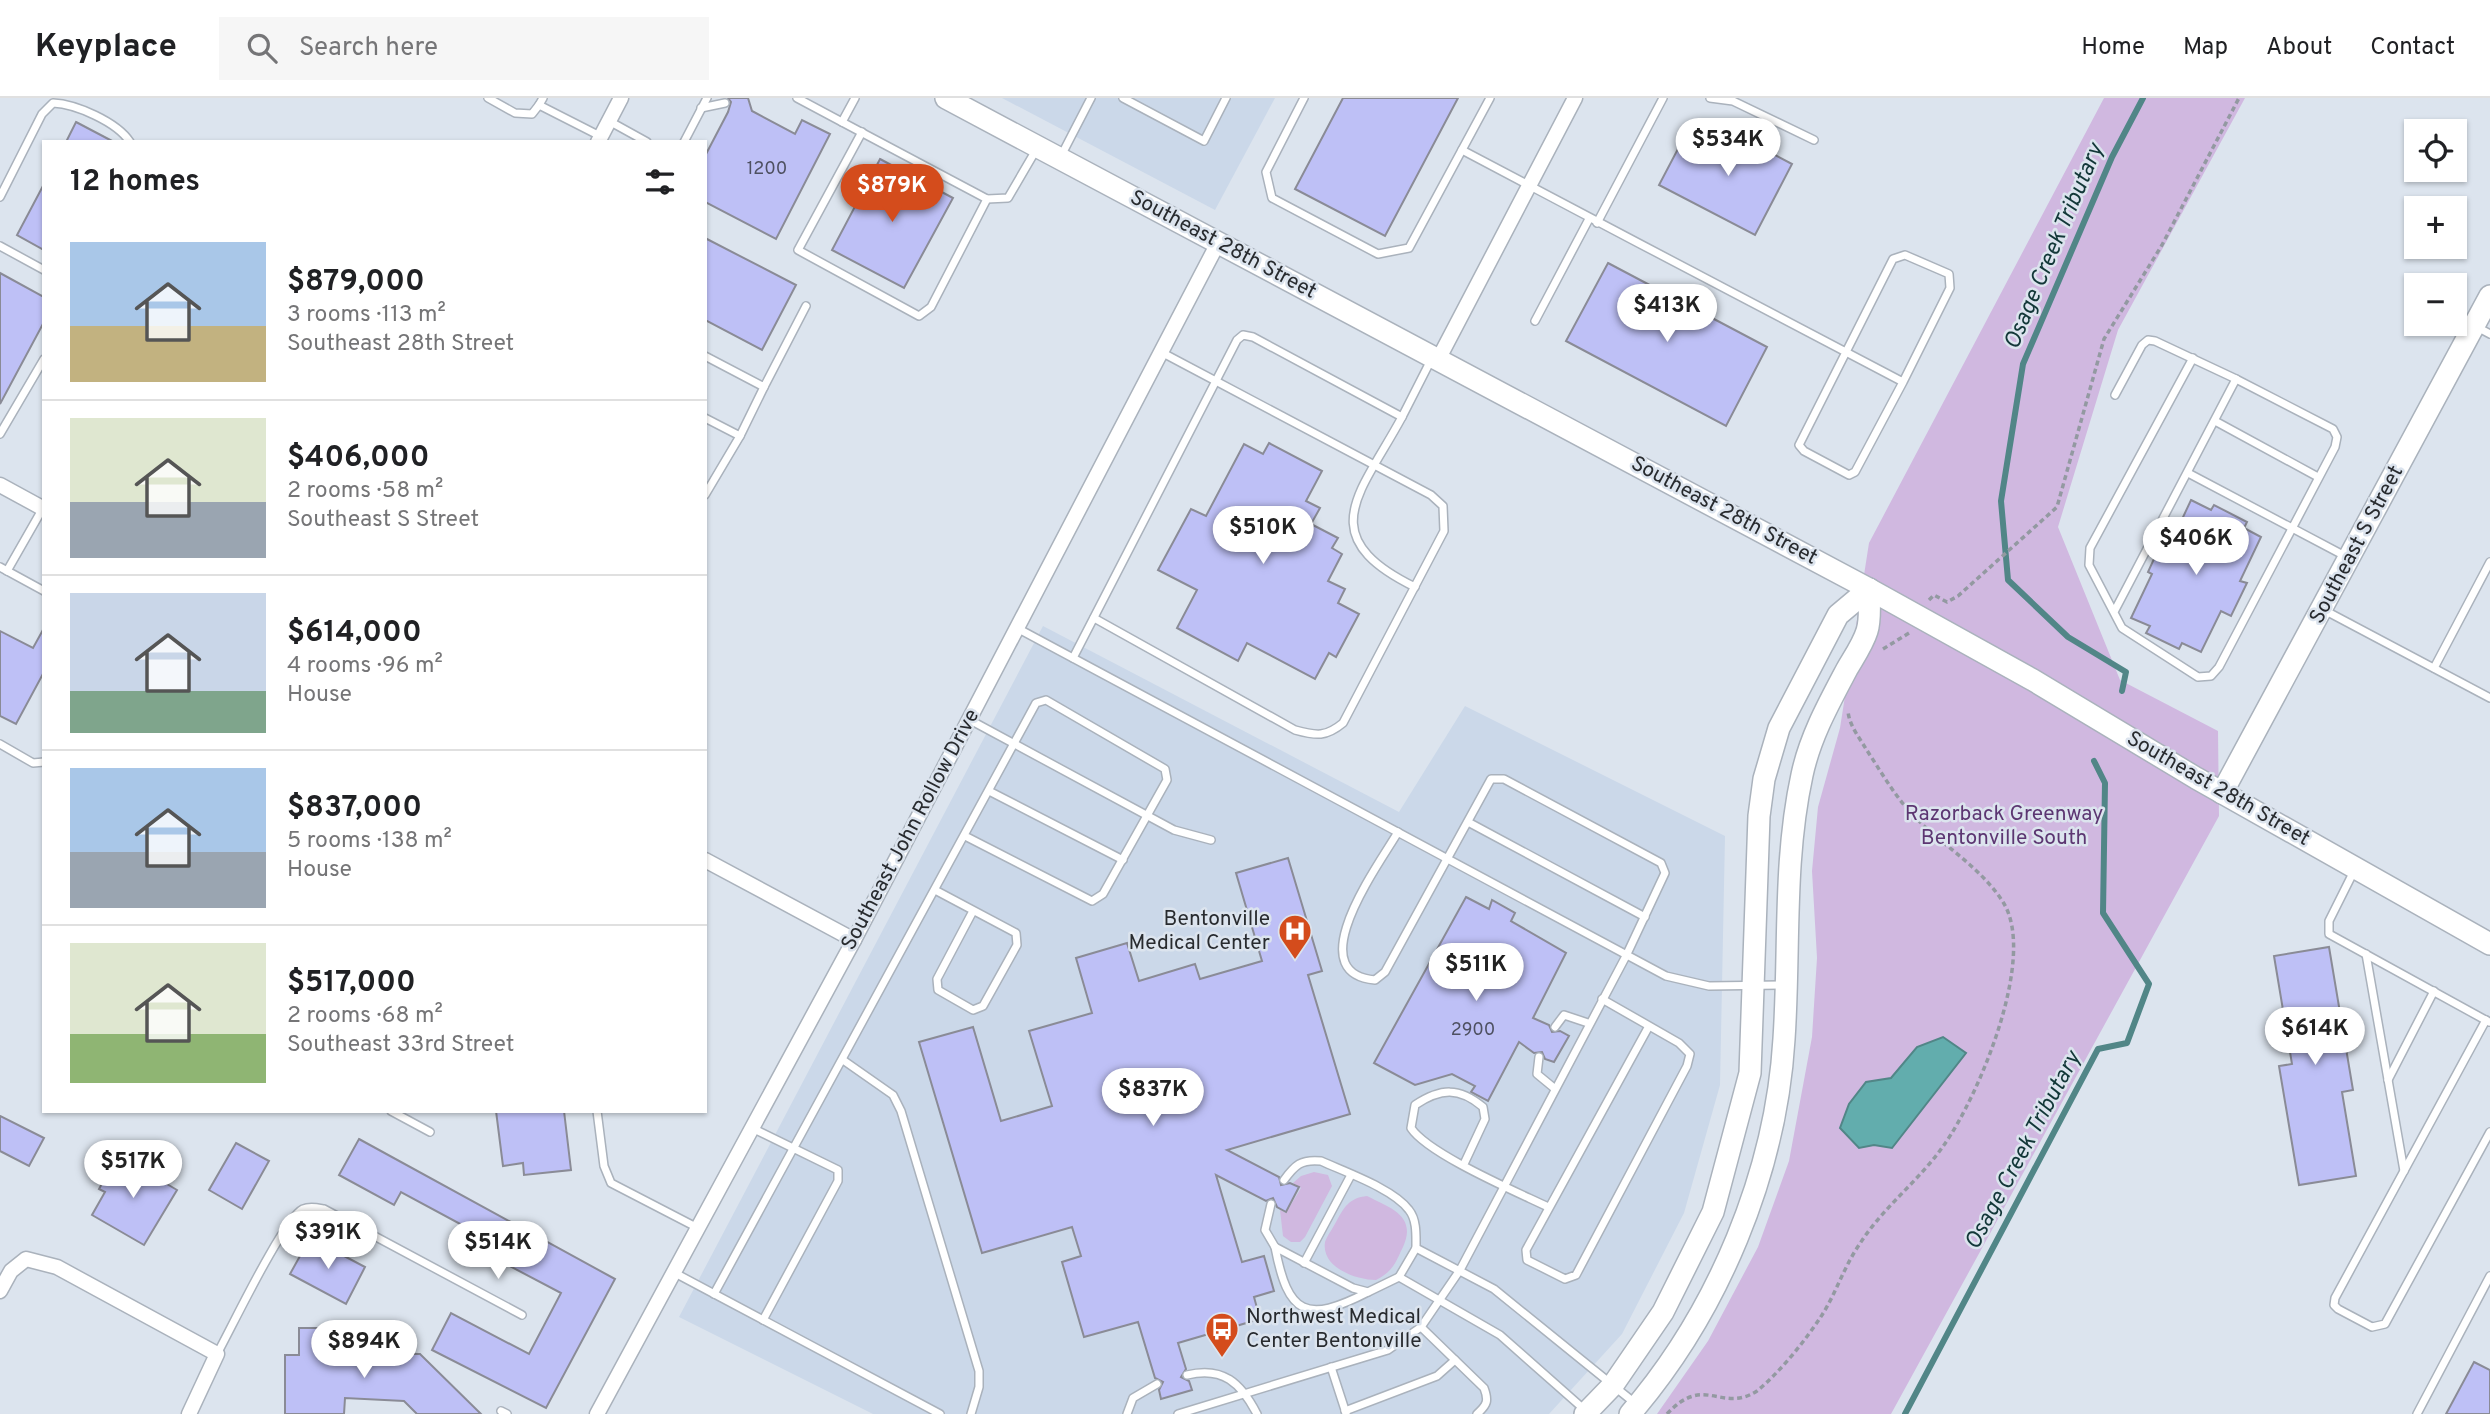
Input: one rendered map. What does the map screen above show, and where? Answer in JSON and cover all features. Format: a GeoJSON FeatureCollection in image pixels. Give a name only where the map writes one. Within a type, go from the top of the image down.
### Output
{"type":"FeatureCollection","features":[{"type":"Feature","properties":{"kind":"main road","name":"Southeast 28th Street"},"geometry":{"type":"LineString","coordinates":[[946,98],[1869,589],[2033,680],[2222,793],[2490,944]]}},
{"type":"Feature","properties":{"kind":"main road","name":"Southeast S Street"},"geometry":{"type":"LineString","coordinates":[[2222,793],[2350,558],[2482,330],[2490,296]]}},
{"type":"Feature","properties":{"kind":"main road"},"geometry":{"type":"LineString","coordinates":[[1634,1409],[1698,1319],[1726,1265],[1759,1175],[1778,1094],[1787,985],[1791,834],[1802,773],[1814,735],[1868,630],[1869,589]]}},
{"type":"Feature","properties":{"kind":"main road"},"geometry":{"type":"LineString","coordinates":[[1587,1413],[1613,1385],[1669,1301],[1713,1212],[1750,1073],[1759,816],[1763,779],[1779,728],[1832,625],[1838,615],[1869,589]]}},
{"type":"Feature","properties":{"kind":"street"},"geometry":{"type":"LineString","coordinates":[[599,139],[621,98]]}},
{"type":"Feature","properties":{"kind":"street"},"geometry":{"type":"LineString","coordinates":[[1436,357],[1575,98]]}},
{"type":"Feature","properties":{"kind":"street","name":"Southeast John Rollow Drive"},"geometry":{"type":"LineString","coordinates":[[597,1414],[672,1271],[854,940],[1218,243]]}},
{"type":"Feature","properties":{"kind":"street"},"geometry":{"type":"LineString","coordinates":[[0,485],[42,507]]}},
{"type":"Feature","properties":{"kind":"street"},"geometry":{"type":"LineString","coordinates":[[707,861],[854,940]]}},
{"type":"Feature","properties":{"kind":"street"},"geometry":{"type":"LineString","coordinates":[[0,1291],[11,1271],[26,1259],[57,1267],[217,1354],[189,1414]]}},
{"type":"Feature","properties":{"kind":"lane"},"geometry":{"type":"LineString","coordinates":[[488,98],[515,113],[532,114],[541,101],[599,139]]}},
{"type":"Feature","properties":{"kind":"lane"},"geometry":{"type":"LineString","coordinates":[[685,140],[707,98]]}},
{"type":"Feature","properties":{"kind":"lane"},"geometry":{"type":"LineString","coordinates":[[797,98],[987,199],[1009,198],[1038,147]]}},
{"type":"Feature","properties":{"kind":"lane"},"geometry":{"type":"LineString","coordinates":[[842,122],[855,98]]}},
{"type":"Feature","properties":{"kind":"lane"},"geometry":{"type":"LineString","coordinates":[[1059,159],[1091,98]]}},
{"type":"Feature","properties":{"kind":"lane"},"geometry":{"type":"LineString","coordinates":[[1123,98],[1204,141],[1226,98]]}},
{"type":"Feature","properties":{"kind":"lane"},"geometry":{"type":"LineString","coordinates":[[1304,98],[1266,172],[1272,198],[1378,254],[1409,248],[1490,98]]}},
{"type":"Feature","properties":{"kind":"lane"},"geometry":{"type":"LineString","coordinates":[[1598,223],[1663,98]]}},
{"type":"Feature","properties":{"kind":"lane"},"geometry":{"type":"LineString","coordinates":[[1710,98],[1733,101],[1814,140]]}},
{"type":"Feature","properties":{"kind":"lane"},"geometry":{"type":"LineString","coordinates":[[0,197],[42,114],[53,103],[68,104],[122,131],[129,140]]}},
{"type":"Feature","properties":{"kind":"lane"},"geometry":{"type":"LineString","coordinates":[[701,108],[725,103]]}},
{"type":"Feature","properties":{"kind":"lane"},"geometry":{"type":"LineString","coordinates":[[609,121],[643,140]]}},
{"type":"Feature","properties":{"kind":"lane"},"geometry":{"type":"LineString","coordinates":[[862,132],[798,250],[919,316],[931,307],[987,199]]}},
{"type":"Feature","properties":{"kind":"lane"},"geometry":{"type":"LineString","coordinates":[[1462,150],[1903,382]]}},
{"type":"Feature","properties":{"kind":"lane"},"geometry":{"type":"LineString","coordinates":[[1535,321],[1589,219]]}},
{"type":"Feature","properties":{"kind":"lane"},"geometry":{"type":"LineString","coordinates":[[0,246],[42,269]]}},
{"type":"Feature","properties":{"kind":"lane"},"geometry":{"type":"LineString","coordinates":[[1899,254],[1949,274],[1950,288],[1903,382],[1855,472],[1849,475],[1804,451],[1799,445],[1893,259],[1899,254]]}},
{"type":"Feature","properties":{"kind":"lane"},"geometry":{"type":"LineString","coordinates":[[707,492],[740,436],[806,306]]}},
{"type":"Feature","properties":{"kind":"lane"},"geometry":{"type":"LineString","coordinates":[[1073,658],[1237,340],[1243,335],[1402,417]]}},
{"type":"Feature","properties":{"kind":"lane"},"geometry":{"type":"LineString","coordinates":[[2115,395],[2142,345],[2148,340],[2193,358],[2236,379],[2333,429],[2337,437],[2335,447],[2219,667],[2211,676],[2198,677],[2122,628],[2089,565],[2090,548],[2193,358]]}},
{"type":"Feature","properties":{"kind":"lane"},"geometry":{"type":"LineString","coordinates":[[1094,618],[1296,730],[1318,736],[1331,733],[1343,723],[1444,531],[1443,506],[1431,495],[1161,352]]}},
{"type":"Feature","properties":{"kind":"lane"},"geometry":{"type":"LineString","coordinates":[[707,357],[764,387]]}},
{"type":"Feature","properties":{"kind":"lane"},"geometry":{"type":"LineString","coordinates":[[1415,587],[1388,574],[1365,553],[1351,528],[1352,510],[1436,357]]}},
{"type":"Feature","properties":{"kind":"lane"},"geometry":{"type":"LineString","coordinates":[[0,435],[42,363]]}},
{"type":"Feature","properties":{"kind":"lane"},"geometry":{"type":"LineString","coordinates":[[2114,612],[2236,379]]}},
{"type":"Feature","properties":{"kind":"lane"},"geometry":{"type":"LineString","coordinates":[[0,416],[9,421]]}},
{"type":"Feature","properties":{"kind":"lane"},"geometry":{"type":"LineString","coordinates":[[707,419],[740,436]]}},
{"type":"Feature","properties":{"kind":"lane"},"geometry":{"type":"LineString","coordinates":[[2215,421],[2318,477]]}},
{"type":"Feature","properties":{"kind":"lane"},"geometry":{"type":"LineString","coordinates":[[2188,473],[2350,558]]}},
{"type":"Feature","properties":{"kind":"lane"},"geometry":{"type":"LineString","coordinates":[[42,510],[3,569],[42,590]]}},
{"type":"Feature","properties":{"kind":"lane"},"geometry":{"type":"LineString","coordinates":[[2434,668],[2490,562]]}},
{"type":"Feature","properties":{"kind":"lane"},"geometry":{"type":"LineString","coordinates":[[2322,610],[2490,698]]}},
{"type":"Feature","properties":{"kind":"lane"},"geometry":{"type":"LineString","coordinates":[[1017,628],[1626,956],[1682,981],[1754,987],[1787,985]]}},
{"type":"Feature","properties":{"kind":"lane"},"geometry":{"type":"LineString","coordinates":[[714,1294],[1036,703],[1046,700],[1165,769],[1167,780],[1148,816],[1103,894],[1092,901],[965,836]]}},
{"type":"Feature","properties":{"kind":"lane"},"geometry":{"type":"LineString","coordinates":[[969,720],[1174,830],[1211,841]]}},
{"type":"Feature","properties":{"kind":"lane"},"geometry":{"type":"LineString","coordinates":[[0,744],[33,763],[42,762]]}},
{"type":"Feature","properties":{"kind":"lane"},"geometry":{"type":"LineString","coordinates":[[1178,1414],[1388,1350],[1422,1327],[1460,1270],[1553,1088],[1626,956],[1665,873],[1661,863],[1504,779],[1491,779],[1385,972],[1375,981],[1362,979],[1347,967],[1343,954],[1346,922],[1398,832]]}},
{"type":"Feature","properties":{"kind":"lane"},"geometry":{"type":"LineString","coordinates":[[989,791],[1123,860]]}},
{"type":"Feature","properties":{"kind":"lane"},"geometry":{"type":"LineString","coordinates":[[1468,822],[1645,917]]}},
{"type":"Feature","properties":{"kind":"lane"},"geometry":{"type":"LineString","coordinates":[[2356,868],[2328,928],[2329,934],[2488,1021],[2335,1298],[2334,1304],[2338,1309],[2371,1327],[2385,1324],[2490,1132]]}},
{"type":"Feature","properties":{"kind":"lane"},"geometry":{"type":"LineString","coordinates":[[935,890],[1016,933],[1017,945],[983,1006],[973,1010],[938,990],[937,979],[973,911]]}},
{"type":"Feature","properties":{"kind":"lane"},"geometry":{"type":"LineString","coordinates":[[2366,954],[2404,1172]]}},
{"type":"Feature","properties":{"kind":"lane"},"geometry":{"type":"LineString","coordinates":[[2388,1080],[2434,991]]}},
{"type":"Feature","properties":{"kind":"lane"},"geometry":{"type":"LineString","coordinates":[[1602,999],[1679,1043],[1689,1054],[1687,1066],[1576,1275],[1565,1279],[1528,1260],[1526,1250],[1648,1026]]}},
{"type":"Feature","properties":{"kind":"lane"},"geometry":{"type":"LineString","coordinates":[[1555,1027],[1564,1015],[1588,1023]]}},
{"type":"Feature","properties":{"kind":"lane"},"geometry":{"type":"LineString","coordinates":[[1539,1057],[1537,1074],[1553,1088]]}},
{"type":"Feature","properties":{"kind":"lane"},"geometry":{"type":"LineString","coordinates":[[843,1060],[893,1095],[901,1111],[979,1371],[979,1387],[971,1414]]}},
{"type":"Feature","properties":{"kind":"lane"},"geometry":{"type":"LineString","coordinates":[[1464,1164],[1485,1119],[1483,1107],[1455,1090],[1433,1093],[1415,1105],[1411,1128],[1418,1139],[1502,1185],[1548,1207]]}},
{"type":"Feature","properties":{"kind":"lane"},"geometry":{"type":"LineString","coordinates":[[395,1113],[430,1132]]}},
{"type":"Feature","properties":{"kind":"lane"},"geometry":{"type":"LineString","coordinates":[[597,1113],[604,1166],[611,1183],[696,1227]]}},
{"type":"Feature","properties":{"kind":"lane"},"geometry":{"type":"LineString","coordinates":[[751,1128],[838,1170],[838,1181],[763,1320]]}},
{"type":"Feature","properties":{"kind":"lane"},"geometry":{"type":"LineString","coordinates":[[1271,1203],[1265,1230],[1275,1247],[1282,1284],[1291,1298],[1306,1309],[1326,1310],[1399,1277],[1416,1248],[1416,1228],[1410,1211],[1398,1198],[1321,1160],[1307,1160],[1295,1165],[1284,1180]]}},
{"type":"Feature","properties":{"kind":"lane"},"geometry":{"type":"LineString","coordinates":[[1304,1263],[1351,1175]]}},
{"type":"Feature","properties":{"kind":"lane"},"geometry":{"type":"LineString","coordinates":[[217,1354],[285,1229],[303,1210],[315,1207],[324,1209],[522,1315]]}},
{"type":"Feature","properties":{"kind":"lane"},"geometry":{"type":"LineString","coordinates":[[1275,1247],[1353,1288],[1368,1292]]}},
{"type":"Feature","properties":{"kind":"lane"},"geometry":{"type":"LineString","coordinates":[[1416,1248],[1493,1289],[1613,1385],[1634,1409]]}},
{"type":"Feature","properties":{"kind":"lane"},"geometry":{"type":"LineString","coordinates":[[672,1271],[940,1414]]}},
{"type":"Feature","properties":{"kind":"lane"},"geometry":{"type":"LineString","coordinates":[[2417,1414],[2490,1276]]}},
{"type":"Feature","properties":{"kind":"lane"},"geometry":{"type":"LineString","coordinates":[[1399,1277],[1500,1335],[1587,1413]]}},
{"type":"Feature","properties":{"kind":"lane"},"geometry":{"type":"LineString","coordinates":[[1422,1327],[1484,1388],[1488,1398],[1478,1414]]}},
{"type":"Feature","properties":{"kind":"lane"},"geometry":{"type":"LineString","coordinates":[[1331,1367],[1345,1413],[1437,1376],[1455,1360]]}},
{"type":"Feature","properties":{"kind":"lane"},"geometry":{"type":"LineString","coordinates":[[1187,1375],[1208,1370],[1229,1380],[1245,1393],[1257,1414]]}},
{"type":"Feature","properties":{"kind":"lane"},"geometry":{"type":"LineString","coordinates":[[1127,1414],[1133,1398],[1157,1384]]}},
{"type":"Feature","properties":{"kind":"path"},"geometry":{"type":"LineString","coordinates":[[1927,602],[1934,595],[1947,601],[1958,596],[2057,507],[2104,339],[2162,244],[2239,98]]}},
{"type":"Feature","properties":{"kind":"path"},"geometry":{"type":"LineString","coordinates":[[1878,653],[1888,643],[1908,634]]}},
{"type":"Feature","properties":{"kind":"path"},"geometry":{"type":"LineString","coordinates":[[1667,1414],[1679,1401],[1696,1394],[1720,1401],[1741,1400],[1756,1392],[1792,1353],[1822,1315],[1859,1244],[1898,1194],[1945,1144],[1988,1062],[2001,1023],[2011,982],[2011,926],[2003,903],[1982,877],[1911,813],[1849,720],[1847,702]]}},
{"type":"Feature","properties":{"kind":"shaded area"},"geometry":{"type":"Polygon","coordinates":[[[1002,98],[1275,98],[1215,210],[1002,98]]]}},
{"type":"Feature","properties":{"kind":"shaded area","name":"Bentonville Medical Center"},"geometry":{"type":"Polygon","coordinates":[[[1043,626],[1399,812],[1465,706],[1725,836],[1720,1085],[1684,1213],[1622,1334],[1549,1414],[873,1414],[679,1317],[1043,626]]]}},
{"type":"Feature","properties":{"kind":"shaded area"},"geometry":{"type":"Polygon","coordinates":[[[1943,1037],[1966,1053],[1892,1148],[1874,1145],[1859,1148],[1840,1128],[1849,1104],[1866,1082],[1891,1078],[1917,1047],[1943,1037]]]}},
{"type":"Feature","properties":{"kind":"green space","name":"Razorback Greenway Bentonville South"},"geometry":{"type":"Polygon","coordinates":[[[2104,98],[2245,98],[2118,330],[2058,527],[2120,680],[2218,731],[2219,816],[1891,1414],[1657,1414],[1708,1341],[1758,1247],[1789,1161],[1812,1037],[1817,958],[1812,871],[1818,807],[1840,728],[1869,543],[2104,98]]]}},
{"type":"Feature","properties":{"kind":"green space"},"geometry":{"type":"Polygon","coordinates":[[[1314,1172],[1328,1175],[1332,1186],[1305,1237],[1300,1242],[1291,1242],[1283,1236],[1280,1210],[1286,1213],[1301,1188],[1293,1183],[1301,1176],[1314,1172]]]}},
{"type":"Feature","properties":{"kind":"green space"},"geometry":{"type":"Polygon","coordinates":[[[1367,1196],[1394,1210],[1405,1222],[1407,1230],[1399,1256],[1388,1271],[1376,1280],[1359,1278],[1342,1271],[1334,1265],[1325,1251],[1325,1242],[1345,1208],[1351,1201],[1367,1196]]]}},
{"type":"Feature","properties":{"kind":"building"},"geometry":{"type":"Polygon","coordinates":[[[728,98],[748,98],[752,111],[795,134],[802,120],[830,134],[776,239],[707,203],[707,152],[731,102],[728,98]]]}},
{"type":"Feature","properties":{"kind":"building"},"geometry":{"type":"Polygon","coordinates":[[[1343,98],[1458,98],[1385,236],[1295,189],[1343,98]]]}},
{"type":"Feature","properties":{"kind":"building"},"geometry":{"type":"Polygon","coordinates":[[[76,122],[110,140],[67,140],[76,122]]]}},
{"type":"Feature","properties":{"kind":"building"},"geometry":{"type":"Polygon","coordinates":[[[1717,124],[1792,164],[1755,235],[1659,185],[1680,145],[1701,155],[1717,124]]]}},
{"type":"Feature","properties":{"kind":"building"},"geometry":{"type":"Polygon","coordinates":[[[880,159],[953,198],[904,288],[832,250],[880,159]]]}},
{"type":"Feature","properties":{"kind":"building"},"geometry":{"type":"Polygon","coordinates":[[[42,188],[42,249],[17,235],[42,188]]]}},
{"type":"Feature","properties":{"kind":"building"},"geometry":{"type":"Polygon","coordinates":[[[707,239],[796,285],[762,350],[707,321],[707,239]]]}},
{"type":"Feature","properties":{"kind":"building"},"geometry":{"type":"Polygon","coordinates":[[[1608,263],[1767,347],[1726,426],[1566,341],[1608,263]]]}},
{"type":"Feature","properties":{"kind":"building"},"geometry":{"type":"Polygon","coordinates":[[[0,273],[42,296],[42,326],[0,404],[0,273]]]}},
{"type":"Feature","properties":{"kind":"building"},"geometry":{"type":"Polygon","coordinates":[[[1269,443],[1322,471],[1306,501],[1320,508],[1311,524],[1338,538],[1332,548],[1342,554],[1328,581],[1345,589],[1338,603],[1359,614],[1336,657],[1329,653],[1315,679],[1247,643],[1238,661],[1177,628],[1197,590],[1158,570],[1191,509],[1206,516],[1244,444],[1263,454],[1269,443]]]}},
{"type":"Feature","properties":{"kind":"building"},"geometry":{"type":"Polygon","coordinates":[[[2191,500],[2211,510],[2214,505],[2247,522],[2244,528],[2261,537],[2240,581],[2247,583],[2231,616],[2221,611],[2201,652],[2182,643],[2179,649],[2146,633],[2150,626],[2131,618],[2152,574],[2148,572],[2163,539],[2171,543],[2191,500]]]}},
{"type":"Feature","properties":{"kind":"building"},"geometry":{"type":"Polygon","coordinates":[[[0,631],[33,648],[42,632],[42,676],[16,724],[0,716],[0,631]]]}},
{"type":"Feature","properties":{"kind":"building"},"geometry":{"type":"Polygon","coordinates":[[[1288,858],[1322,971],[1308,975],[1350,1114],[1227,1150],[1279,1177],[1281,1185],[1290,1183],[1299,1187],[1286,1212],[1277,1207],[1273,1198],[1266,1201],[1216,1175],[1242,1262],[1264,1256],[1274,1291],[1254,1297],[1260,1319],[1178,1343],[1186,1369],[1181,1377],[1189,1381],[1192,1390],[1161,1399],[1159,1390],[1163,1382],[1155,1378],[1138,1322],[1084,1337],[1062,1262],[1081,1256],[1072,1227],[982,1253],[919,1042],[973,1027],[1001,1121],[1052,1106],[1029,1031],[1092,1013],[1076,958],[1127,943],[1139,981],[1195,964],[1200,979],[1262,961],[1236,873],[1288,858]]]}},
{"type":"Feature","properties":{"kind":"building"},"geometry":{"type":"Polygon","coordinates":[[[1466,897],[1489,909],[1492,900],[1515,913],[1511,921],[1566,953],[1533,1018],[1549,1025],[1552,1032],[1560,1031],[1569,1036],[1554,1062],[1545,1059],[1542,1052],[1534,1053],[1519,1042],[1488,1101],[1471,1092],[1475,1086],[1452,1074],[1415,1085],[1374,1063],[1466,897]]]}},
{"type":"Feature","properties":{"kind":"building"},"geometry":{"type":"Polygon","coordinates":[[[2329,947],[2353,1090],[2342,1092],[2356,1176],[2299,1185],[2279,1066],[2292,1064],[2274,956],[2329,947]]]}},
{"type":"Feature","properties":{"kind":"building"},"geometry":{"type":"Polygon","coordinates":[[[496,1113],[564,1113],[571,1170],[524,1175],[523,1163],[503,1166],[496,1113]]]}},
{"type":"Feature","properties":{"kind":"building"},"geometry":{"type":"Polygon","coordinates":[[[0,1116],[44,1138],[29,1166],[0,1151],[0,1116]]]}},
{"type":"Feature","properties":{"kind":"building"},"geometry":{"type":"Polygon","coordinates":[[[359,1139],[615,1279],[546,1408],[432,1350],[451,1313],[529,1354],[561,1293],[483,1252],[490,1240],[401,1192],[394,1205],[339,1175],[359,1139]]]}},
{"type":"Feature","properties":{"kind":"building"},"geometry":{"type":"Polygon","coordinates":[[[236,1143],[269,1161],[242,1209],[209,1190],[236,1143]]]}},
{"type":"Feature","properties":{"kind":"building"},"geometry":{"type":"Polygon","coordinates":[[[118,1155],[177,1190],[144,1245],[92,1215],[105,1192],[99,1189],[118,1155]]]}},
{"type":"Feature","properties":{"kind":"building"},"geometry":{"type":"Polygon","coordinates":[[[310,1238],[365,1267],[346,1304],[290,1274],[310,1238]]]}},
{"type":"Feature","properties":{"kind":"building"},"geometry":{"type":"Polygon","coordinates":[[[299,1328],[331,1328],[330,1353],[420,1354],[481,1414],[417,1414],[404,1401],[345,1398],[344,1414],[285,1414],[285,1355],[299,1355],[299,1328]]]}},
{"type":"Feature","properties":{"kind":"building"},"geometry":{"type":"Polygon","coordinates":[[[2474,1362],[2490,1370],[2490,1414],[2446,1414],[2474,1362]]]}},
{"type":"Feature","properties":{"kind":"waterway","name":"Osage Creek Tributary"},"geometry":{"type":"LineString","coordinates":[[2122,691],[2126,672],[2068,637],[2008,580],[2001,501],[2023,364],[2112,157],[2143,98]]}},
{"type":"Feature","properties":{"kind":"waterway","name":"Osage Creek Tributary"},"geometry":{"type":"LineString","coordinates":[[1905,1414],[2098,1049],[2127,1043],[2149,984],[2103,913],[2105,783],[2094,761]]}},
{"type":"Feature","properties":{"kind":"place","name":"Bentonville Medical Center"},"geometry":{"type":"Point","coordinates":[1295,961]}},
{"type":"Feature","properties":{"kind":"place","name":"Northwest Medical Center Bentonville"},"geometry":{"type":"Point","coordinates":[1222,1359]}}]}
